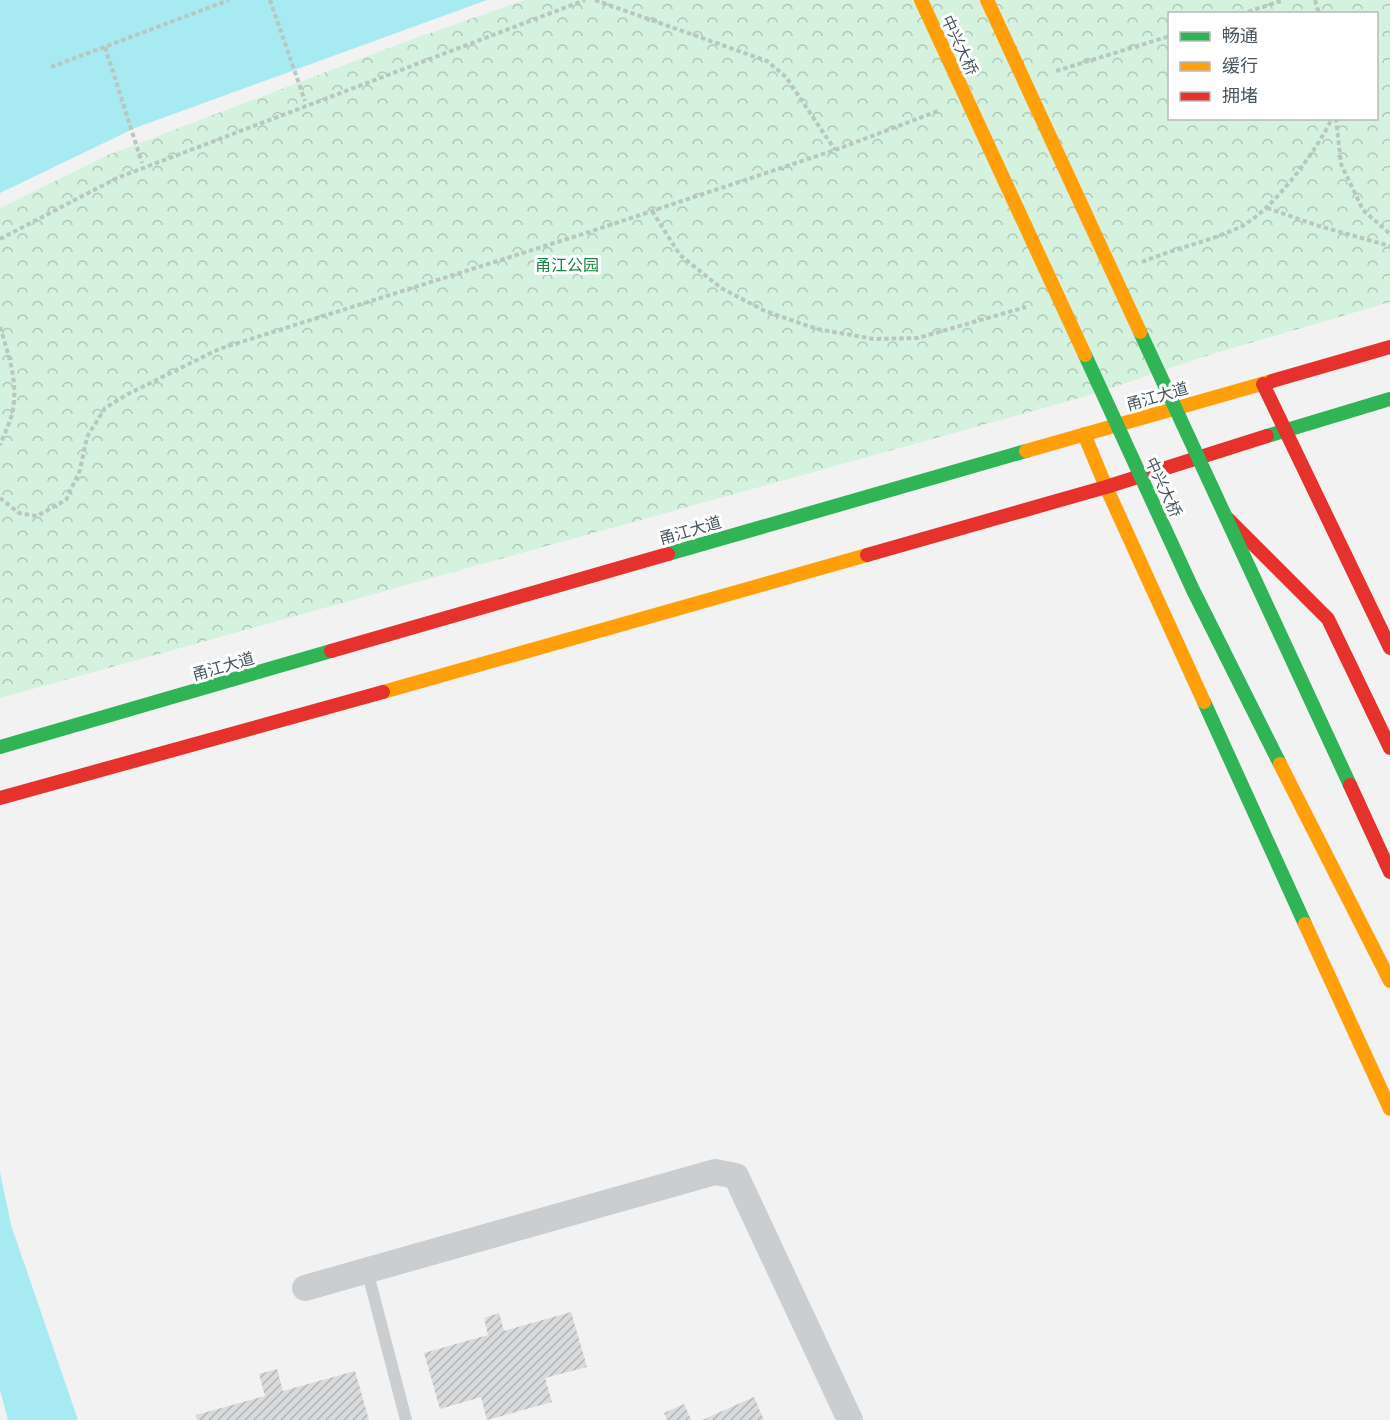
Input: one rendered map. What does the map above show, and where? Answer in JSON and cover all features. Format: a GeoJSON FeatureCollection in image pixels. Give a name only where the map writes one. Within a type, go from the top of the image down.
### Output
{"type":"FeatureCollection","features":[{"type":"Feature","properties":{"kind":"main road","name":"中兴大桥"},"geometry":{"type":"LineString","coordinates":[[921,0],[1193,590],[1390,981]]}},
{"type":"Feature","properties":{"kind":"main road"},"geometry":{"type":"LineString","coordinates":[[987,0],[1390,872]]}},
{"type":"Feature","properties":{"kind":"main road","name":"甬江大道"},"geometry":{"type":"LineString","coordinates":[[0,747],[1390,347]]}},
{"type":"Feature","properties":{"kind":"main road"},"geometry":{"type":"LineString","coordinates":[[1263,384],[1390,648]]}},
{"type":"Feature","properties":{"kind":"main road"},"geometry":{"type":"LineString","coordinates":[[0,798],[623,625],[1106,487],[1390,399]]}},
{"type":"Feature","properties":{"kind":"main road"},"geometry":{"type":"LineString","coordinates":[[1084,434],[1106,487],[1390,1109]]}},
{"type":"Feature","properties":{"kind":"main road"},"geometry":{"type":"LineString","coordinates":[[1224,514],[1328,619],[1390,748]]}},
{"type":"Feature","properties":{"kind":"street"},"geometry":{"type":"LineString","coordinates":[[305,1288],[715,1172],[736,1176],[850,1420]]}},
{"type":"Feature","properties":{"kind":"lane"},"geometry":{"type":"LineString","coordinates":[[367,1270],[406,1420]]}},
{"type":"Feature","properties":{"kind":"path"},"geometry":{"type":"LineString","coordinates":[[51,67],[229,0]]}},
{"type":"Feature","properties":{"kind":"path"},"geometry":{"type":"LineString","coordinates":[[270,0],[305,101]]}},
{"type":"Feature","properties":{"kind":"path"},"geometry":{"type":"LineString","coordinates":[[0,239],[117,177],[585,0]]}},
{"type":"Feature","properties":{"kind":"path"},"geometry":{"type":"LineString","coordinates":[[596,0],[767,61],[786,77],[835,150]]}},
{"type":"Feature","properties":{"kind":"path"},"geometry":{"type":"LineString","coordinates":[[1247,12],[1284,0]]}},
{"type":"Feature","properties":{"kind":"path"},"geometry":{"type":"LineString","coordinates":[[1056,71],[1168,37]]}},
{"type":"Feature","properties":{"kind":"path"},"geometry":{"type":"LineString","coordinates":[[105,47],[142,163]]}},
{"type":"Feature","properties":{"kind":"path"},"geometry":{"type":"LineString","coordinates":[[0,498],[19,513],[37,516],[66,500],[80,470],[87,437],[105,408],[128,394],[219,349],[575,237],[835,150],[945,109]]}},
{"type":"Feature","properties":{"kind":"path"},"geometry":{"type":"LineString","coordinates":[[1138,263],[1240,228],[1267,208],[1304,164],[1333,120]]}},
{"type":"Feature","properties":{"kind":"path"},"geometry":{"type":"LineString","coordinates":[[1334,120],[1341,164],[1363,210],[1390,234]]}},
{"type":"Feature","properties":{"kind":"path"},"geometry":{"type":"LineString","coordinates":[[1267,208],[1319,226],[1390,246]]}},
{"type":"Feature","properties":{"kind":"path"},"geometry":{"type":"LineString","coordinates":[[652,211],[680,255],[721,288],[765,311],[817,329],[874,339],[918,338],[1036,304]]}},
{"type":"Feature","properties":{"kind":"path"},"geometry":{"type":"LineString","coordinates":[[0,327],[10,358],[15,389],[12,416],[0,445]]}},
{"type":"Feature","properties":{"kind":"green space","name":"甬江公园"},"geometry":{"type":"Polygon","coordinates":[[[524,0],[1390,0],[1390,302],[1209,355],[1087,396],[0,698],[0,208],[108,155],[402,43],[524,0]]]}},
{"type":"Feature","properties":{"kind":"water"},"geometry":{"type":"Polygon","coordinates":[[[0,0],[487,0],[135,128],[0,193],[0,0]]]}},
{"type":"Feature","properties":{"kind":"water"},"geometry":{"type":"Polygon","coordinates":[[[0,1172],[11,1225],[78,1420],[8,1420],[0,1390],[0,1172]]]}},
{"type":"Feature","properties":{"kind":"building"},"geometry":{"type":"Polygon","coordinates":[[[571,1312],[587,1367],[545,1378],[552,1402],[487,1420],[481,1397],[440,1409],[424,1353],[488,1335],[484,1318],[499,1313],[504,1331],[571,1312]]]}},
{"type":"Feature","properties":{"kind":"building"},"geometry":{"type":"Polygon","coordinates":[[[277,1369],[283,1391],[355,1371],[369,1420],[197,1420],[196,1415],[265,1396],[259,1374],[277,1369]]]}},
{"type":"Feature","properties":{"kind":"building"},"geometry":{"type":"Polygon","coordinates":[[[754,1397],[764,1420],[702,1420],[754,1397]]]}},
{"type":"Feature","properties":{"kind":"building"},"geometry":{"type":"Polygon","coordinates":[[[684,1404],[691,1420],[667,1420],[664,1413],[684,1404]]]}},
{"type":"Feature","properties":{"kind":"traffic: fast"},"geometry":{"type":"LineString","coordinates":[[1140,332],[1350,785]]}},
{"type":"Feature","properties":{"kind":"traffic: fast"},"geometry":{"type":"LineString","coordinates":[[1085,355],[1193,590],[1280,764]]}},
{"type":"Feature","properties":{"kind":"traffic: fast"},"geometry":{"type":"LineString","coordinates":[[1267,436],[1390,399]]}},
{"type":"Feature","properties":{"kind":"traffic: fast"},"geometry":{"type":"LineString","coordinates":[[668,554],[1026,451]]}},
{"type":"Feature","properties":{"kind":"traffic: fast"},"geometry":{"type":"LineString","coordinates":[[0,747],[331,651]]}},
{"type":"Feature","properties":{"kind":"traffic: fast"},"geometry":{"type":"LineString","coordinates":[[1204,702],[1305,924]]}},
{"type":"Feature","properties":{"kind":"traffic: slow"},"geometry":{"type":"LineString","coordinates":[[921,0],[1085,355]]}},
{"type":"Feature","properties":{"kind":"traffic: slow"},"geometry":{"type":"LineString","coordinates":[[987,0],[1140,332]]}},
{"type":"Feature","properties":{"kind":"traffic: slow"},"geometry":{"type":"LineString","coordinates":[[1026,451],[1272,381]]}},
{"type":"Feature","properties":{"kind":"traffic: slow"},"geometry":{"type":"LineString","coordinates":[[1084,434],[1204,702]]}},
{"type":"Feature","properties":{"kind":"traffic: slow"},"geometry":{"type":"LineString","coordinates":[[383,692],[867,555]]}},
{"type":"Feature","properties":{"kind":"traffic: slow"},"geometry":{"type":"LineString","coordinates":[[1280,764],[1390,981]]}},
{"type":"Feature","properties":{"kind":"traffic: slow"},"geometry":{"type":"LineString","coordinates":[[1305,924],[1390,1109]]}},
{"type":"Feature","properties":{"kind":"traffic: jam"},"geometry":{"type":"LineString","coordinates":[[1272,381],[1390,347]]}},
{"type":"Feature","properties":{"kind":"traffic: jam"},"geometry":{"type":"LineString","coordinates":[[1263,384],[1390,648]]}},
{"type":"Feature","properties":{"kind":"traffic: jam"},"geometry":{"type":"LineString","coordinates":[[867,555],[1106,487],[1267,436]]}},
{"type":"Feature","properties":{"kind":"traffic: jam"},"geometry":{"type":"LineString","coordinates":[[1227,518],[1328,619],[1390,748]]}},
{"type":"Feature","properties":{"kind":"traffic: jam"},"geometry":{"type":"LineString","coordinates":[[331,651],[668,554]]}},
{"type":"Feature","properties":{"kind":"traffic: jam"},"geometry":{"type":"LineString","coordinates":[[0,798],[383,692]]}},
{"type":"Feature","properties":{"kind":"traffic: jam"},"geometry":{"type":"LineString","coordinates":[[1350,785],[1390,872]]}}]}
